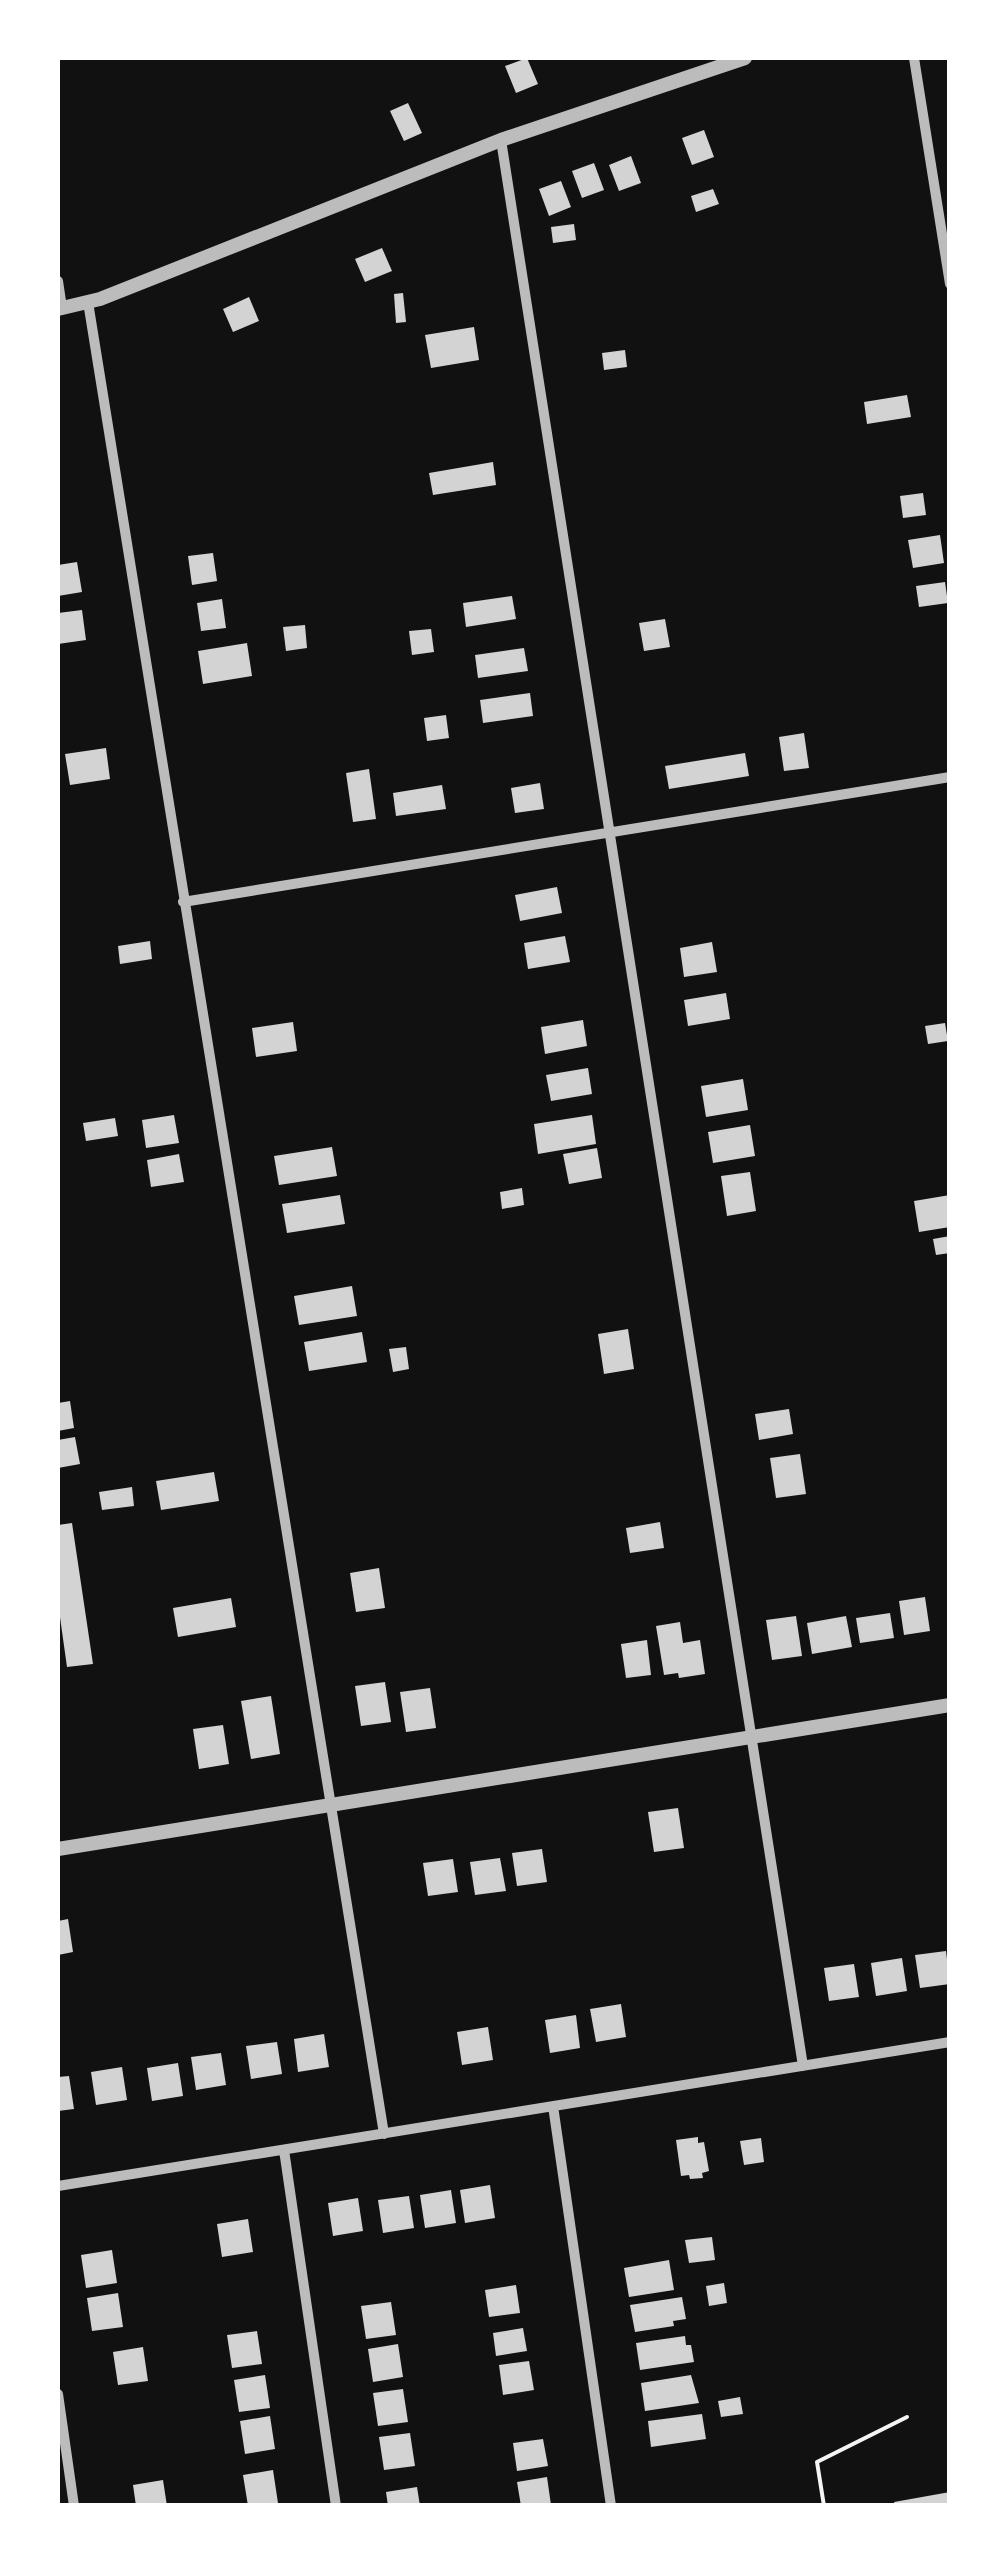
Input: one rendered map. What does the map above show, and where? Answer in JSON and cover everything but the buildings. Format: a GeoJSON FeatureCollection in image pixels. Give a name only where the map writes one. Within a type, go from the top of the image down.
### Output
{"type":"FeatureCollection","features":[{"type":"Feature","properties":{"kind":"street"},"geometry":{"type":"LineString","coordinates":[[58,282],[60,308],[88,302],[502,140],[745,58]]}},
{"type":"Feature","properties":{"kind":"street"},"geometry":{"type":"LineString","coordinates":[[914,58],[950,284]]}},
{"type":"Feature","properties":{"kind":"street"},"geometry":{"type":"LineString","coordinates":[[502,140],[803,2066]]}},
{"type":"Feature","properties":{"kind":"street"},"geometry":{"type":"LineString","coordinates":[[88,302],[384,2134]]}},
{"type":"Feature","properties":{"kind":"street"},"geometry":{"type":"LineString","coordinates":[[183,902],[950,777]]}},
{"type":"Feature","properties":{"kind":"street"},"geometry":{"type":"LineString","coordinates":[[58,1849],[950,1705]]}},
{"type":"Feature","properties":{"kind":"street"},"geometry":{"type":"LineString","coordinates":[[58,2186],[950,2042]]}},
{"type":"Feature","properties":{"kind":"street"},"geometry":{"type":"LineString","coordinates":[[553,2106],[611,2506]]}},
{"type":"Feature","properties":{"kind":"street"},"geometry":{"type":"LineString","coordinates":[[284,2150],[336,2506]]}},
{"type":"Feature","properties":{"kind":"street"},"geometry":{"type":"LineString","coordinates":[[58,2394],[74,2506]]}},
{"type":"Feature","properties":{"kind":"path"},"geometry":{"type":"LineString","coordinates":[[824,2506],[817,2462],[907,2417]]}}]}
